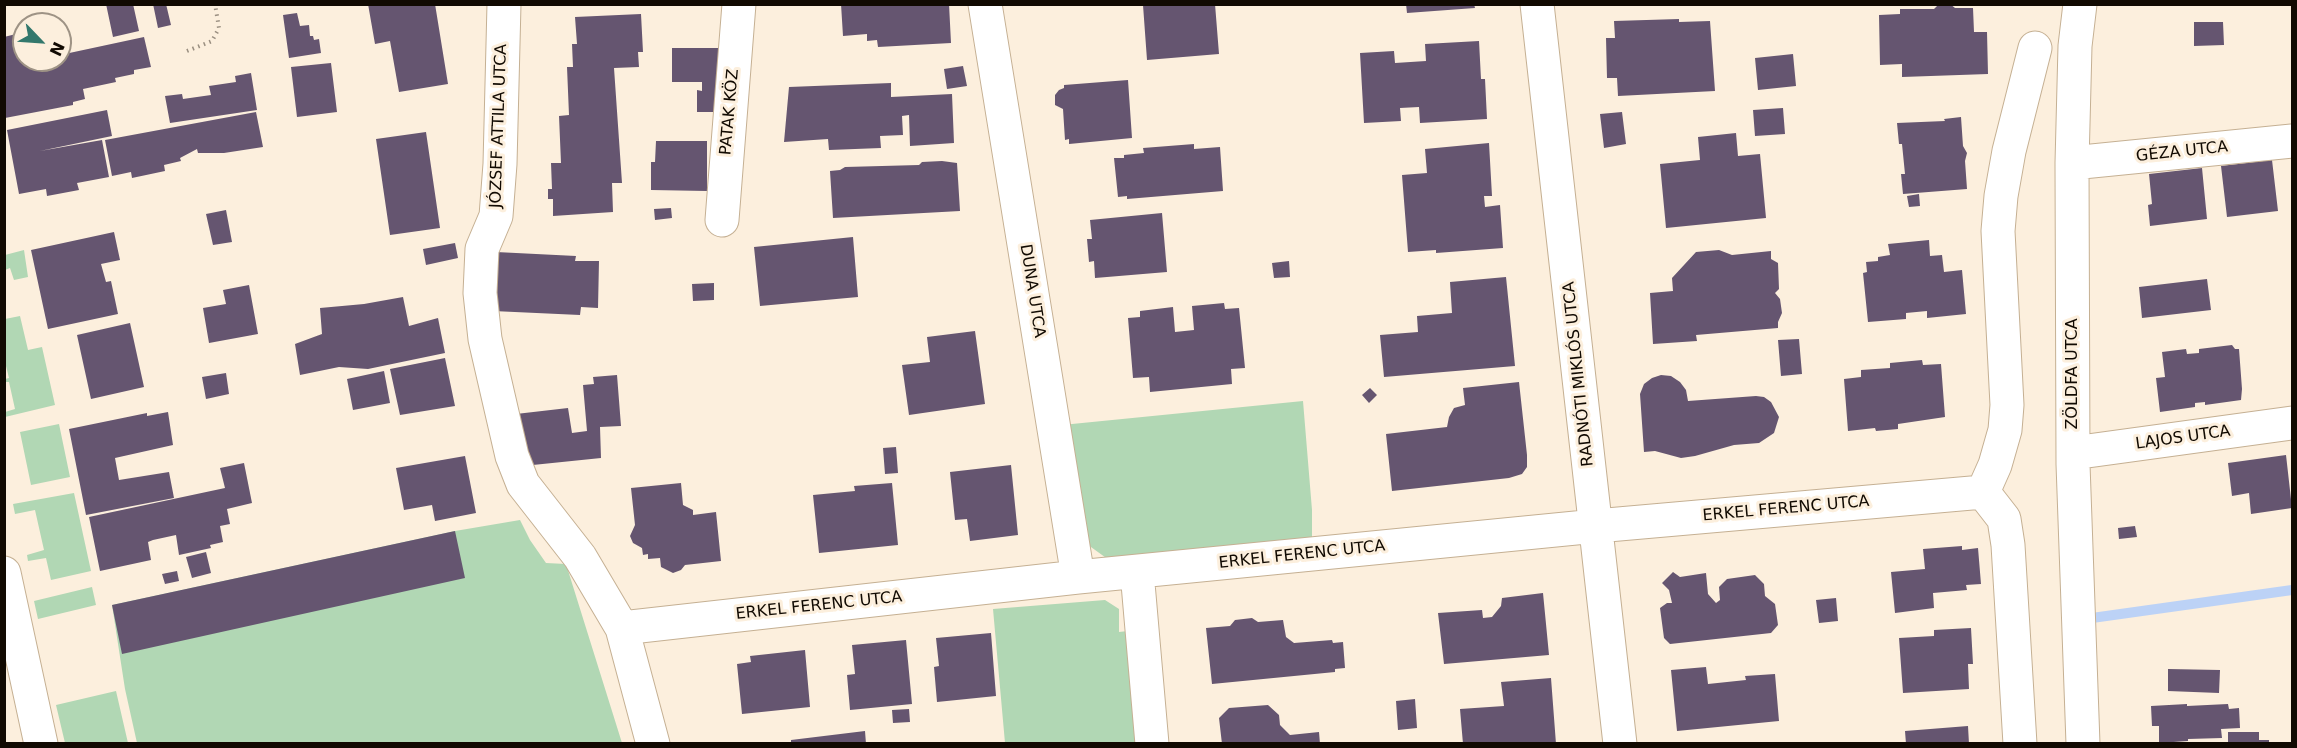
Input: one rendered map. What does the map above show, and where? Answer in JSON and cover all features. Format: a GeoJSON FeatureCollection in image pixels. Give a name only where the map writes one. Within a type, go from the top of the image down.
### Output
{"type":"FeatureCollection","features":[{"type":"Feature","properties":{"kind":"street","name":"JÓZSEF ATTILA UTCA"},"geometry":{"type":"LineString","coordinates":[[504,4],[498,195],[496,216],[482,249],[480,292],[485,339],[512,456],[523,484],[580,557],[622,628],[653,744]]}},
{"type":"Feature","properties":{"kind":"street","name":"PATAK KÖZ"},"geometry":{"type":"LineString","coordinates":[[722,220],[739,4]]}},
{"type":"Feature","properties":{"kind":"street","name":"DUNA UTCA"},"geometry":{"type":"LineString","coordinates":[[985,4],[1078,577]]}},
{"type":"Feature","properties":{"kind":"street","name":"RADNÓTI MIKLÓS UTCA"},"geometry":{"type":"LineString","coordinates":[[1537,4],[1620,744]]}},
{"type":"Feature","properties":{"kind":"street","name":"ZÖLDFA UTCA"},"geometry":{"type":"LineString","coordinates":[[2080,4],[2075,46],[2072,163],[2073,453],[2083,744]]}},
{"type":"Feature","properties":{"kind":"street"},"geometry":{"type":"LineString","coordinates":[[2020,744],[2008,545],[2004,519],[1983,492],[1995,465],[2005,430],[2007,405],[1998,231],[2001,196],[2009,151],[2035,48]]}},
{"type":"Feature","properties":{"kind":"street","name":"GÉZA UTCA"},"geometry":{"type":"LineString","coordinates":[[2072,163],[2292,141]]}},
{"type":"Feature","properties":{"kind":"street","name":"LAJOS UTCA"},"geometry":{"type":"LineString","coordinates":[[2073,453],[2292,423]]}},
{"type":"Feature","properties":{"kind":"street","name":"ERKEL FERENC UTCA"},"geometry":{"type":"LineString","coordinates":[[622,628],[1078,577],[1596,526],[1983,492]]}},
{"type":"Feature","properties":{"kind":"street"},"geometry":{"type":"LineString","coordinates":[[1137,572],[1152,744]]}},
{"type":"Feature","properties":{"kind":"street"},"geometry":{"type":"LineString","coordinates":[[4,573],[15,684],[41,744]]}},
{"type":"Feature","properties":{"kind":"path"},"geometry":{"type":"LineString","coordinates":[[187,51],[212,41],[219,28],[214,4]]}},
{"type":"Feature","properties":{"kind":"green space"},"geometry":{"type":"Polygon","coordinates":[[[24,250],[28,277],[14,280],[10,268],[5,270],[5,255],[24,250]]]}},
{"type":"Feature","properties":{"kind":"green space"},"geometry":{"type":"Polygon","coordinates":[[[20,316],[28,350],[42,347],[55,405],[5,417],[5,412],[15,409],[9,382],[5,382],[5,379],[9,378],[5,362],[5,319],[20,316]]]}},
{"type":"Feature","properties":{"kind":"green space"},"geometry":{"type":"Polygon","coordinates":[[[1303,401],[1312,510],[1312,541],[1109,560],[1084,542],[1062,425],[1303,401]]]}},
{"type":"Feature","properties":{"kind":"green space"},"geometry":{"type":"Polygon","coordinates":[[[59,424],[70,477],[31,485],[20,432],[59,424]]]}},
{"type":"Feature","properties":{"kind":"green space"},"geometry":{"type":"Polygon","coordinates":[[[74,493],[91,571],[51,580],[46,558],[28,561],[27,555],[44,550],[35,510],[15,514],[13,504],[74,493]]]}},
{"type":"Feature","properties":{"kind":"green space"},"geometry":{"type":"Polygon","coordinates":[[[520,520],[546,563],[566,564],[622,743],[137,743],[125,689],[112,605],[455,531],[520,520]]]}},
{"type":"Feature","properties":{"kind":"green space"},"geometry":{"type":"Polygon","coordinates":[[[92,587],[96,605],[38,619],[34,601],[92,587]]]}},
{"type":"Feature","properties":{"kind":"green space"},"geometry":{"type":"Polygon","coordinates":[[[1105,600],[1119,609],[1119,632],[1128,631],[1141,743],[1005,743],[993,609],[1105,600]]]}},
{"type":"Feature","properties":{"kind":"green space"},"geometry":{"type":"Polygon","coordinates":[[[116,691],[128,743],[65,743],[56,705],[116,691]]]}},
{"type":"Feature","properties":{"kind":"building"},"geometry":{"type":"Polygon","coordinates":[[[106,4],[133,4],[139,31],[113,37],[106,4]]]}},
{"type":"Feature","properties":{"kind":"building"},"geometry":{"type":"Polygon","coordinates":[[[153,4],[166,4],[171,25],[158,28],[153,4]]]}},
{"type":"Feature","properties":{"kind":"building"},"geometry":{"type":"Polygon","coordinates":[[[368,4],[435,4],[448,84],[399,92],[390,41],[375,44],[368,4]]]}},
{"type":"Feature","properties":{"kind":"building"},"geometry":{"type":"Polygon","coordinates":[[[841,4],[949,4],[951,43],[878,47],[877,40],[867,41],[867,34],[843,36],[841,4]]]}},
{"type":"Feature","properties":{"kind":"building"},"geometry":{"type":"Polygon","coordinates":[[[1215,4],[1219,54],[1147,60],[1143,5],[1215,4]]]}},
{"type":"Feature","properties":{"kind":"building"},"geometry":{"type":"Polygon","coordinates":[[[1406,4],[1474,4],[1475,8],[1407,13],[1406,4]]]}},
{"type":"Feature","properties":{"kind":"building"},"geometry":{"type":"Polygon","coordinates":[[[1939,4],[1950,4],[1955,8],[1973,8],[1974,32],[1987,32],[1988,74],[1902,77],[1902,64],[1880,65],[1879,15],[1900,14],[1900,9],[1934,9],[1939,4]]]}},
{"type":"Feature","properties":{"kind":"building"},"geometry":{"type":"Polygon","coordinates":[[[297,13],[300,26],[309,25],[310,36],[313,36],[314,40],[319,39],[321,53],[289,58],[283,15],[297,13]]]}},
{"type":"Feature","properties":{"kind":"building"},"geometry":{"type":"Polygon","coordinates":[[[641,14],[643,52],[638,52],[639,67],[614,68],[622,183],[612,183],[613,212],[553,216],[553,199],[548,199],[548,189],[552,189],[551,163],[561,163],[559,116],[569,115],[567,67],[573,67],[572,44],[577,44],[575,17],[641,14]]]}},
{"type":"Feature","properties":{"kind":"building"},"geometry":{"type":"Polygon","coordinates":[[[1679,19],[1679,22],[1710,21],[1715,91],[1618,96],[1617,78],[1607,78],[1606,38],[1615,38],[1614,21],[1679,19]]]}},
{"type":"Feature","properties":{"kind":"building"},"geometry":{"type":"Polygon","coordinates":[[[2194,22],[2223,22],[2224,45],[2194,46],[2194,22]]]}},
{"type":"Feature","properties":{"kind":"building"},"geometry":{"type":"Polygon","coordinates":[[[12,35],[12,72],[72,72],[72,52],[144,37],[151,67],[134,70],[134,74],[115,78],[116,82],[83,89],[85,99],[73,102],[73,105],[5,118],[4,37],[12,35]]]}},
{"type":"Feature","properties":{"kind":"building"},"geometry":{"type":"Polygon","coordinates":[[[1479,41],[1481,79],[1485,79],[1487,119],[1420,123],[1419,107],[1400,108],[1401,121],[1364,123],[1360,53],[1394,51],[1395,63],[1426,61],[1425,44],[1479,41]]]}},
{"type":"Feature","properties":{"kind":"building"},"geometry":{"type":"Polygon","coordinates":[[[672,48],[722,48],[717,112],[697,112],[697,90],[702,91],[702,82],[672,82],[672,48]]]}},
{"type":"Feature","properties":{"kind":"building"},"geometry":{"type":"Polygon","coordinates":[[[1793,54],[1796,86],[1758,90],[1755,58],[1793,54]]]}},
{"type":"Feature","properties":{"kind":"building"},"geometry":{"type":"Polygon","coordinates":[[[331,63],[337,112],[297,117],[291,67],[331,63]]]}},
{"type":"Feature","properties":{"kind":"building"},"geometry":{"type":"Polygon","coordinates":[[[963,66],[967,86],[947,89],[944,69],[963,66]]]}},
{"type":"Feature","properties":{"kind":"building"},"geometry":{"type":"Polygon","coordinates":[[[251,73],[257,110],[170,123],[165,96],[182,94],[183,99],[211,95],[209,86],[236,82],[235,76],[251,73]]]}},
{"type":"Feature","properties":{"kind":"building"},"geometry":{"type":"Polygon","coordinates":[[[1128,80],[1132,138],[1069,144],[1069,139],[1065,140],[1063,109],[1055,105],[1055,95],[1059,90],[1064,88],[1064,85],[1128,80]]]}},
{"type":"Feature","properties":{"kind":"building"},"geometry":{"type":"Polygon","coordinates":[[[891,83],[891,97],[952,94],[954,143],[910,146],[909,115],[902,116],[903,135],[880,136],[881,148],[829,150],[828,139],[784,142],[789,87],[891,83]]]}},
{"type":"Feature","properties":{"kind":"building"},"geometry":{"type":"Polygon","coordinates":[[[1783,108],[1785,134],[1755,136],[1753,110],[1783,108]]]}},
{"type":"Feature","properties":{"kind":"building"},"geometry":{"type":"Polygon","coordinates":[[[107,110],[112,136],[40,151],[102,140],[109,177],[77,183],[79,190],[47,196],[46,189],[19,194],[7,130],[107,110]]]}},
{"type":"Feature","properties":{"kind":"building"},"geometry":{"type":"Polygon","coordinates":[[[256,112],[263,147],[224,153],[198,153],[197,149],[180,158],[181,161],[164,165],[165,171],[132,178],[131,172],[112,176],[105,140],[256,112]]]}},
{"type":"Feature","properties":{"kind":"building"},"geometry":{"type":"Polygon","coordinates":[[[1622,112],[1626,144],[1604,148],[1600,114],[1622,112]]]}},
{"type":"Feature","properties":{"kind":"building"},"geometry":{"type":"Polygon","coordinates":[[[1961,117],[1963,146],[1967,153],[1965,161],[1967,189],[1903,194],[1901,174],[1905,174],[1897,123],[1945,121],[1944,119],[1961,117]]]}},
{"type":"Feature","properties":{"kind":"building"},"geometry":{"type":"Polygon","coordinates":[[[426,132],[440,228],[390,235],[376,139],[426,132]]]}},
{"type":"Feature","properties":{"kind":"building"},"geometry":{"type":"Polygon","coordinates":[[[1736,133],[1738,156],[1760,154],[1766,218],[1666,228],[1660,164],[1700,160],[1698,137],[1736,133]]]}},
{"type":"Feature","properties":{"kind":"building"},"geometry":{"type":"Polygon","coordinates":[[[656,141],[707,141],[707,191],[651,190],[651,162],[655,162],[656,141]]]}},
{"type":"Feature","properties":{"kind":"building"},"geometry":{"type":"Polygon","coordinates":[[[1489,143],[1492,196],[1484,196],[1485,207],[1500,205],[1503,248],[1436,253],[1436,250],[1408,252],[1402,175],[1427,173],[1425,149],[1489,143]]]}},
{"type":"Feature","properties":{"kind":"building"},"geometry":{"type":"Polygon","coordinates":[[[1194,144],[1194,149],[1220,147],[1223,191],[1127,199],[1127,196],[1118,197],[1114,158],[1144,153],[1143,148],[1194,144]]]}},
{"type":"Feature","properties":{"kind":"building"},"geometry":{"type":"Polygon","coordinates":[[[2272,160],[2278,211],[2227,217],[2221,166],[2272,160]]]}},
{"type":"Feature","properties":{"kind":"building"},"geometry":{"type":"Polygon","coordinates":[[[922,162],[957,163],[960,211],[833,218],[830,171],[845,167],[919,165],[922,162]]]}},
{"type":"Feature","properties":{"kind":"building"},"geometry":{"type":"Polygon","coordinates":[[[2202,168],[2207,219],[2150,226],[2148,205],[2152,204],[2149,174],[2202,168]]]}},
{"type":"Feature","properties":{"kind":"building"},"geometry":{"type":"Polygon","coordinates":[[[1919,194],[1920,206],[1909,207],[1907,196],[1919,194]]]}},
{"type":"Feature","properties":{"kind":"building"},"geometry":{"type":"Polygon","coordinates":[[[671,208],[672,218],[655,220],[654,209],[671,208]]]}},
{"type":"Feature","properties":{"kind":"building"},"geometry":{"type":"Polygon","coordinates":[[[226,210],[232,242],[213,245],[206,214],[226,210]]]}},
{"type":"Feature","properties":{"kind":"building"},"geometry":{"type":"Polygon","coordinates":[[[1162,213],[1167,272],[1095,278],[1094,261],[1089,262],[1087,239],[1092,239],[1090,220],[1162,213]]]}},
{"type":"Feature","properties":{"kind":"building"},"geometry":{"type":"Polygon","coordinates":[[[114,232],[120,260],[101,264],[106,282],[111,281],[118,314],[48,329],[31,250],[114,232]]]}},
{"type":"Feature","properties":{"kind":"building"},"geometry":{"type":"Polygon","coordinates":[[[853,237],[858,297],[760,306],[754,247],[853,237]]]}},
{"type":"Feature","properties":{"kind":"building"},"geometry":{"type":"Polygon","coordinates":[[[1929,240],[1930,256],[1942,255],[1944,272],[1962,270],[1966,314],[1927,318],[1927,311],[1906,313],[1906,319],[1868,322],[1863,273],[1867,272],[1866,262],[1878,261],[1878,257],[1890,255],[1888,244],[1929,240]]]}},
{"type":"Feature","properties":{"kind":"building"},"geometry":{"type":"Polygon","coordinates":[[[455,243],[458,258],[426,265],[423,249],[455,243]]]}},
{"type":"Feature","properties":{"kind":"building"},"geometry":{"type":"Polygon","coordinates":[[[1719,250],[1732,255],[1771,251],[1771,259],[1778,263],[1779,289],[1775,293],[1780,299],[1782,313],[1778,328],[1696,335],[1697,341],[1653,344],[1650,293],[1673,291],[1672,278],[1696,252],[1719,250]]]}},
{"type":"Feature","properties":{"kind":"building"},"geometry":{"type":"Polygon","coordinates":[[[496,252],[576,256],[575,261],[599,261],[598,308],[581,307],[580,315],[493,311],[496,252]]]}},
{"type":"Feature","properties":{"kind":"building"},"geometry":{"type":"Polygon","coordinates":[[[1289,261],[1290,277],[1274,278],[1272,263],[1289,261]]]}},
{"type":"Feature","properties":{"kind":"building"},"geometry":{"type":"Polygon","coordinates":[[[1506,277],[1515,366],[1384,377],[1380,335],[1418,332],[1417,316],[1452,313],[1450,282],[1506,277]]]}},
{"type":"Feature","properties":{"kind":"building"},"geometry":{"type":"Polygon","coordinates":[[[2207,279],[2211,310],[2142,318],[2139,287],[2207,279]]]}},
{"type":"Feature","properties":{"kind":"building"},"geometry":{"type":"Polygon","coordinates":[[[714,283],[714,300],[693,301],[692,284],[714,283]]]}},
{"type":"Feature","properties":{"kind":"building"},"geometry":{"type":"Polygon","coordinates":[[[249,285],[258,334],[209,343],[203,308],[226,304],[223,290],[249,285]]]}},
{"type":"Feature","properties":{"kind":"building"},"geometry":{"type":"Polygon","coordinates":[[[403,297],[409,326],[438,318],[445,353],[368,369],[339,367],[300,375],[295,344],[322,334],[320,308],[364,304],[403,297]]]}},
{"type":"Feature","properties":{"kind":"building"},"geometry":{"type":"Polygon","coordinates":[[[1224,303],[1225,309],[1239,308],[1245,368],[1231,369],[1232,384],[1150,392],[1149,377],[1133,378],[1128,318],[1140,317],[1140,311],[1173,307],[1175,332],[1194,330],[1192,306],[1224,303]]]}},
{"type":"Feature","properties":{"kind":"building"},"geometry":{"type":"Polygon","coordinates":[[[130,323],[144,387],[91,399],[77,335],[130,323]]]}},
{"type":"Feature","properties":{"kind":"building"},"geometry":{"type":"Polygon","coordinates":[[[975,331],[985,404],[909,415],[902,365],[930,362],[927,337],[975,331]]]}},
{"type":"Feature","properties":{"kind":"building"},"geometry":{"type":"Polygon","coordinates":[[[1799,339],[1802,374],[1781,376],[1778,340],[1799,339]]]}},
{"type":"Feature","properties":{"kind":"building"},"geometry":{"type":"Polygon","coordinates":[[[2232,345],[2235,349],[2239,349],[2241,400],[2205,405],[2205,402],[2195,403],[2195,407],[2160,412],[2156,378],[2165,377],[2162,352],[2186,349],[2187,354],[2199,353],[2199,349],[2232,345]]]}},
{"type":"Feature","properties":{"kind":"building"},"geometry":{"type":"Polygon","coordinates":[[[445,358],[455,406],[400,415],[390,369],[445,358]]]}},
{"type":"Feature","properties":{"kind":"building"},"geometry":{"type":"Polygon","coordinates":[[[1922,360],[1923,365],[1941,364],[1945,417],[1898,424],[1898,429],[1876,431],[1875,428],[1848,431],[1844,379],[1861,377],[1861,370],[1890,368],[1890,363],[1922,360]]]}},
{"type":"Feature","properties":{"kind":"building"},"geometry":{"type":"Polygon","coordinates":[[[384,371],[390,403],[353,410],[347,379],[384,371]]]}},
{"type":"Feature","properties":{"kind":"building"},"geometry":{"type":"Polygon","coordinates":[[[226,373],[229,394],[206,399],[202,377],[226,373]]]}},
{"type":"Feature","properties":{"kind":"building"},"geometry":{"type":"Polygon","coordinates":[[[617,375],[621,426],[600,427],[601,458],[523,466],[516,414],[568,408],[572,433],[587,431],[583,385],[594,384],[593,377],[617,375]]]}},
{"type":"Feature","properties":{"kind":"building"},"geometry":{"type":"Polygon","coordinates":[[[1661,375],[1671,376],[1680,382],[1686,390],[1688,401],[1764,397],[1771,402],[1779,417],[1774,433],[1759,443],[1734,445],[1695,456],[1681,458],[1655,451],[1644,452],[1640,394],[1644,384],[1661,375]]]}},
{"type":"Feature","properties":{"kind":"building"},"geometry":{"type":"Polygon","coordinates":[[[1519,382],[1527,455],[1527,467],[1522,474],[1509,478],[1392,491],[1386,434],[1447,427],[1454,408],[1465,405],[1463,388],[1519,382]]]}},
{"type":"Feature","properties":{"kind":"building"},"geometry":{"type":"Polygon","coordinates":[[[1370,388],[1377,395],[1369,403],[1362,395],[1370,388]]]}},
{"type":"Feature","properties":{"kind":"building"},"geometry":{"type":"Polygon","coordinates":[[[168,412],[173,445],[115,458],[119,480],[169,472],[174,498],[86,515],[69,429],[147,413],[147,416],[168,412]]]}},
{"type":"Feature","properties":{"kind":"building"},"geometry":{"type":"Polygon","coordinates":[[[896,447],[898,473],[885,474],[883,448],[896,447]]]}},
{"type":"Feature","properties":{"kind":"building"},"geometry":{"type":"Polygon","coordinates":[[[2286,455],[2292,508],[2251,514],[2249,493],[2232,496],[2228,463],[2286,455]]]}},
{"type":"Feature","properties":{"kind":"building"},"geometry":{"type":"Polygon","coordinates":[[[465,456],[476,513],[435,521],[432,505],[404,510],[396,468],[465,456]]]}},
{"type":"Feature","properties":{"kind":"building"},"geometry":{"type":"Polygon","coordinates":[[[244,463],[252,503],[227,509],[230,524],[220,526],[223,542],[210,545],[211,548],[179,555],[176,535],[153,540],[148,542],[151,560],[100,571],[89,517],[225,488],[220,468],[244,463]]]}},
{"type":"Feature","properties":{"kind":"building"},"geometry":{"type":"Polygon","coordinates":[[[1011,465],[1018,535],[970,541],[967,519],[955,520],[950,472],[1011,465]]]}},
{"type":"Feature","properties":{"kind":"building"},"geometry":{"type":"Polygon","coordinates":[[[681,483],[683,505],[693,510],[693,515],[716,512],[721,561],[685,565],[681,570],[673,573],[661,567],[660,558],[648,559],[648,554],[643,555],[642,548],[633,543],[630,536],[635,525],[631,488],[681,483]]]}},
{"type":"Feature","properties":{"kind":"building"},"geometry":{"type":"Polygon","coordinates":[[[892,483],[898,545],[819,553],[813,495],[855,491],[854,486],[892,483]]]}},
{"type":"Feature","properties":{"kind":"building"},"geometry":{"type":"Polygon","coordinates":[[[2135,526],[2137,537],[2119,539],[2118,528],[2135,526]]]}},
{"type":"Feature","properties":{"kind":"building"},"geometry":{"type":"Polygon","coordinates":[[[455,531],[465,578],[122,654],[112,605],[455,531]]]}},
{"type":"Feature","properties":{"kind":"building"},"geometry":{"type":"Polygon","coordinates":[[[1962,546],[1962,550],[1978,548],[1981,584],[1966,585],[1967,590],[1933,593],[1934,608],[1895,613],[1891,572],[1925,569],[1923,549],[1962,546]]]}},
{"type":"Feature","properties":{"kind":"building"},"geometry":{"type":"Polygon","coordinates":[[[206,552],[211,573],[192,578],[186,557],[206,552]]]}},
{"type":"Feature","properties":{"kind":"building"},"geometry":{"type":"Polygon","coordinates":[[[177,571],[179,581],[165,584],[162,574],[177,571]]]}},
{"type":"Feature","properties":{"kind":"building"},"geometry":{"type":"Polygon","coordinates":[[[1673,572],[1680,577],[1706,573],[1708,594],[1716,603],[1720,600],[1719,587],[1727,579],[1755,575],[1764,584],[1765,596],[1775,604],[1778,625],[1771,633],[1670,644],[1664,638],[1660,608],[1667,603],[1672,603],[1669,590],[1662,583],[1673,572]]]}},
{"type":"Feature","properties":{"kind":"building"},"geometry":{"type":"Polygon","coordinates":[[[1543,593],[1549,655],[1444,664],[1438,613],[1482,610],[1483,618],[1492,617],[1501,606],[1502,598],[1543,593]]]}},
{"type":"Feature","properties":{"kind":"building"},"geometry":{"type":"Polygon","coordinates":[[[1836,598],[1838,621],[1819,623],[1816,600],[1836,598]]]}},
{"type":"Feature","properties":{"kind":"building"},"geometry":{"type":"Polygon","coordinates":[[[1252,618],[1258,622],[1283,620],[1286,637],[1294,643],[1332,640],[1333,643],[1343,642],[1345,668],[1335,669],[1335,672],[1212,684],[1206,628],[1230,626],[1235,620],[1252,618]]]}},
{"type":"Feature","properties":{"kind":"building"},"geometry":{"type":"Polygon","coordinates":[[[1971,628],[1973,664],[1968,664],[1969,689],[1903,693],[1899,638],[1934,636],[1934,630],[1971,628]]]}},
{"type":"Feature","properties":{"kind":"building"},"geometry":{"type":"Polygon","coordinates":[[[991,633],[996,696],[937,702],[934,667],[939,666],[936,638],[991,633]]]}},
{"type":"Feature","properties":{"kind":"building"},"geometry":{"type":"Polygon","coordinates":[[[906,640],[912,704],[850,710],[847,675],[855,674],[852,645],[906,640]]]}},
{"type":"Feature","properties":{"kind":"building"},"geometry":{"type":"Polygon","coordinates":[[[805,650],[810,707],[742,714],[737,664],[751,662],[750,656],[805,650]]]}},
{"type":"Feature","properties":{"kind":"building"},"geometry":{"type":"Polygon","coordinates":[[[1706,667],[1708,684],[1746,680],[1745,676],[1775,674],[1779,721],[1677,731],[1671,670],[1706,667]]]}},
{"type":"Feature","properties":{"kind":"building"},"geometry":{"type":"Polygon","coordinates":[[[2168,669],[2220,670],[2219,693],[2168,691],[2168,669]]]}},
{"type":"Feature","properties":{"kind":"building"},"geometry":{"type":"Polygon","coordinates":[[[1551,678],[1556,744],[1463,744],[1460,709],[1504,706],[1501,682],[1551,678]]]}},
{"type":"Feature","properties":{"kind":"building"},"geometry":{"type":"Polygon","coordinates":[[[1415,699],[1417,728],[1398,730],[1396,701],[1415,699]]]}},
{"type":"Feature","properties":{"kind":"building"},"geometry":{"type":"Polygon","coordinates":[[[2187,704],[2187,706],[2228,704],[2229,709],[2239,708],[2240,728],[2221,729],[2222,738],[2159,743],[2159,726],[2152,726],[2151,706],[2187,704]]]}},
{"type":"Feature","properties":{"kind":"building"},"geometry":{"type":"Polygon","coordinates":[[[1268,705],[1279,715],[1280,725],[1290,735],[1319,732],[1320,744],[1222,744],[1219,718],[1229,708],[1268,705]]]}},
{"type":"Feature","properties":{"kind":"building"},"geometry":{"type":"Polygon","coordinates":[[[909,709],[910,722],[893,723],[892,710],[909,709]]]}},
{"type":"Feature","properties":{"kind":"building"},"geometry":{"type":"Polygon","coordinates":[[[1968,726],[1969,744],[1906,744],[1905,731],[1968,726]]]}},
{"type":"Feature","properties":{"kind":"building"},"geometry":{"type":"Polygon","coordinates":[[[865,731],[866,744],[791,744],[791,740],[865,731]]]}},
{"type":"Feature","properties":{"kind":"building"},"geometry":{"type":"Polygon","coordinates":[[[2228,732],[2259,732],[2259,740],[2269,740],[2269,744],[2228,744],[2228,732]]]}},
{"type":"Feature","properties":{"kind":"waterway"},"geometry":{"type":"LineString","coordinates":[[2092,618],[2292,590]]}}]}
